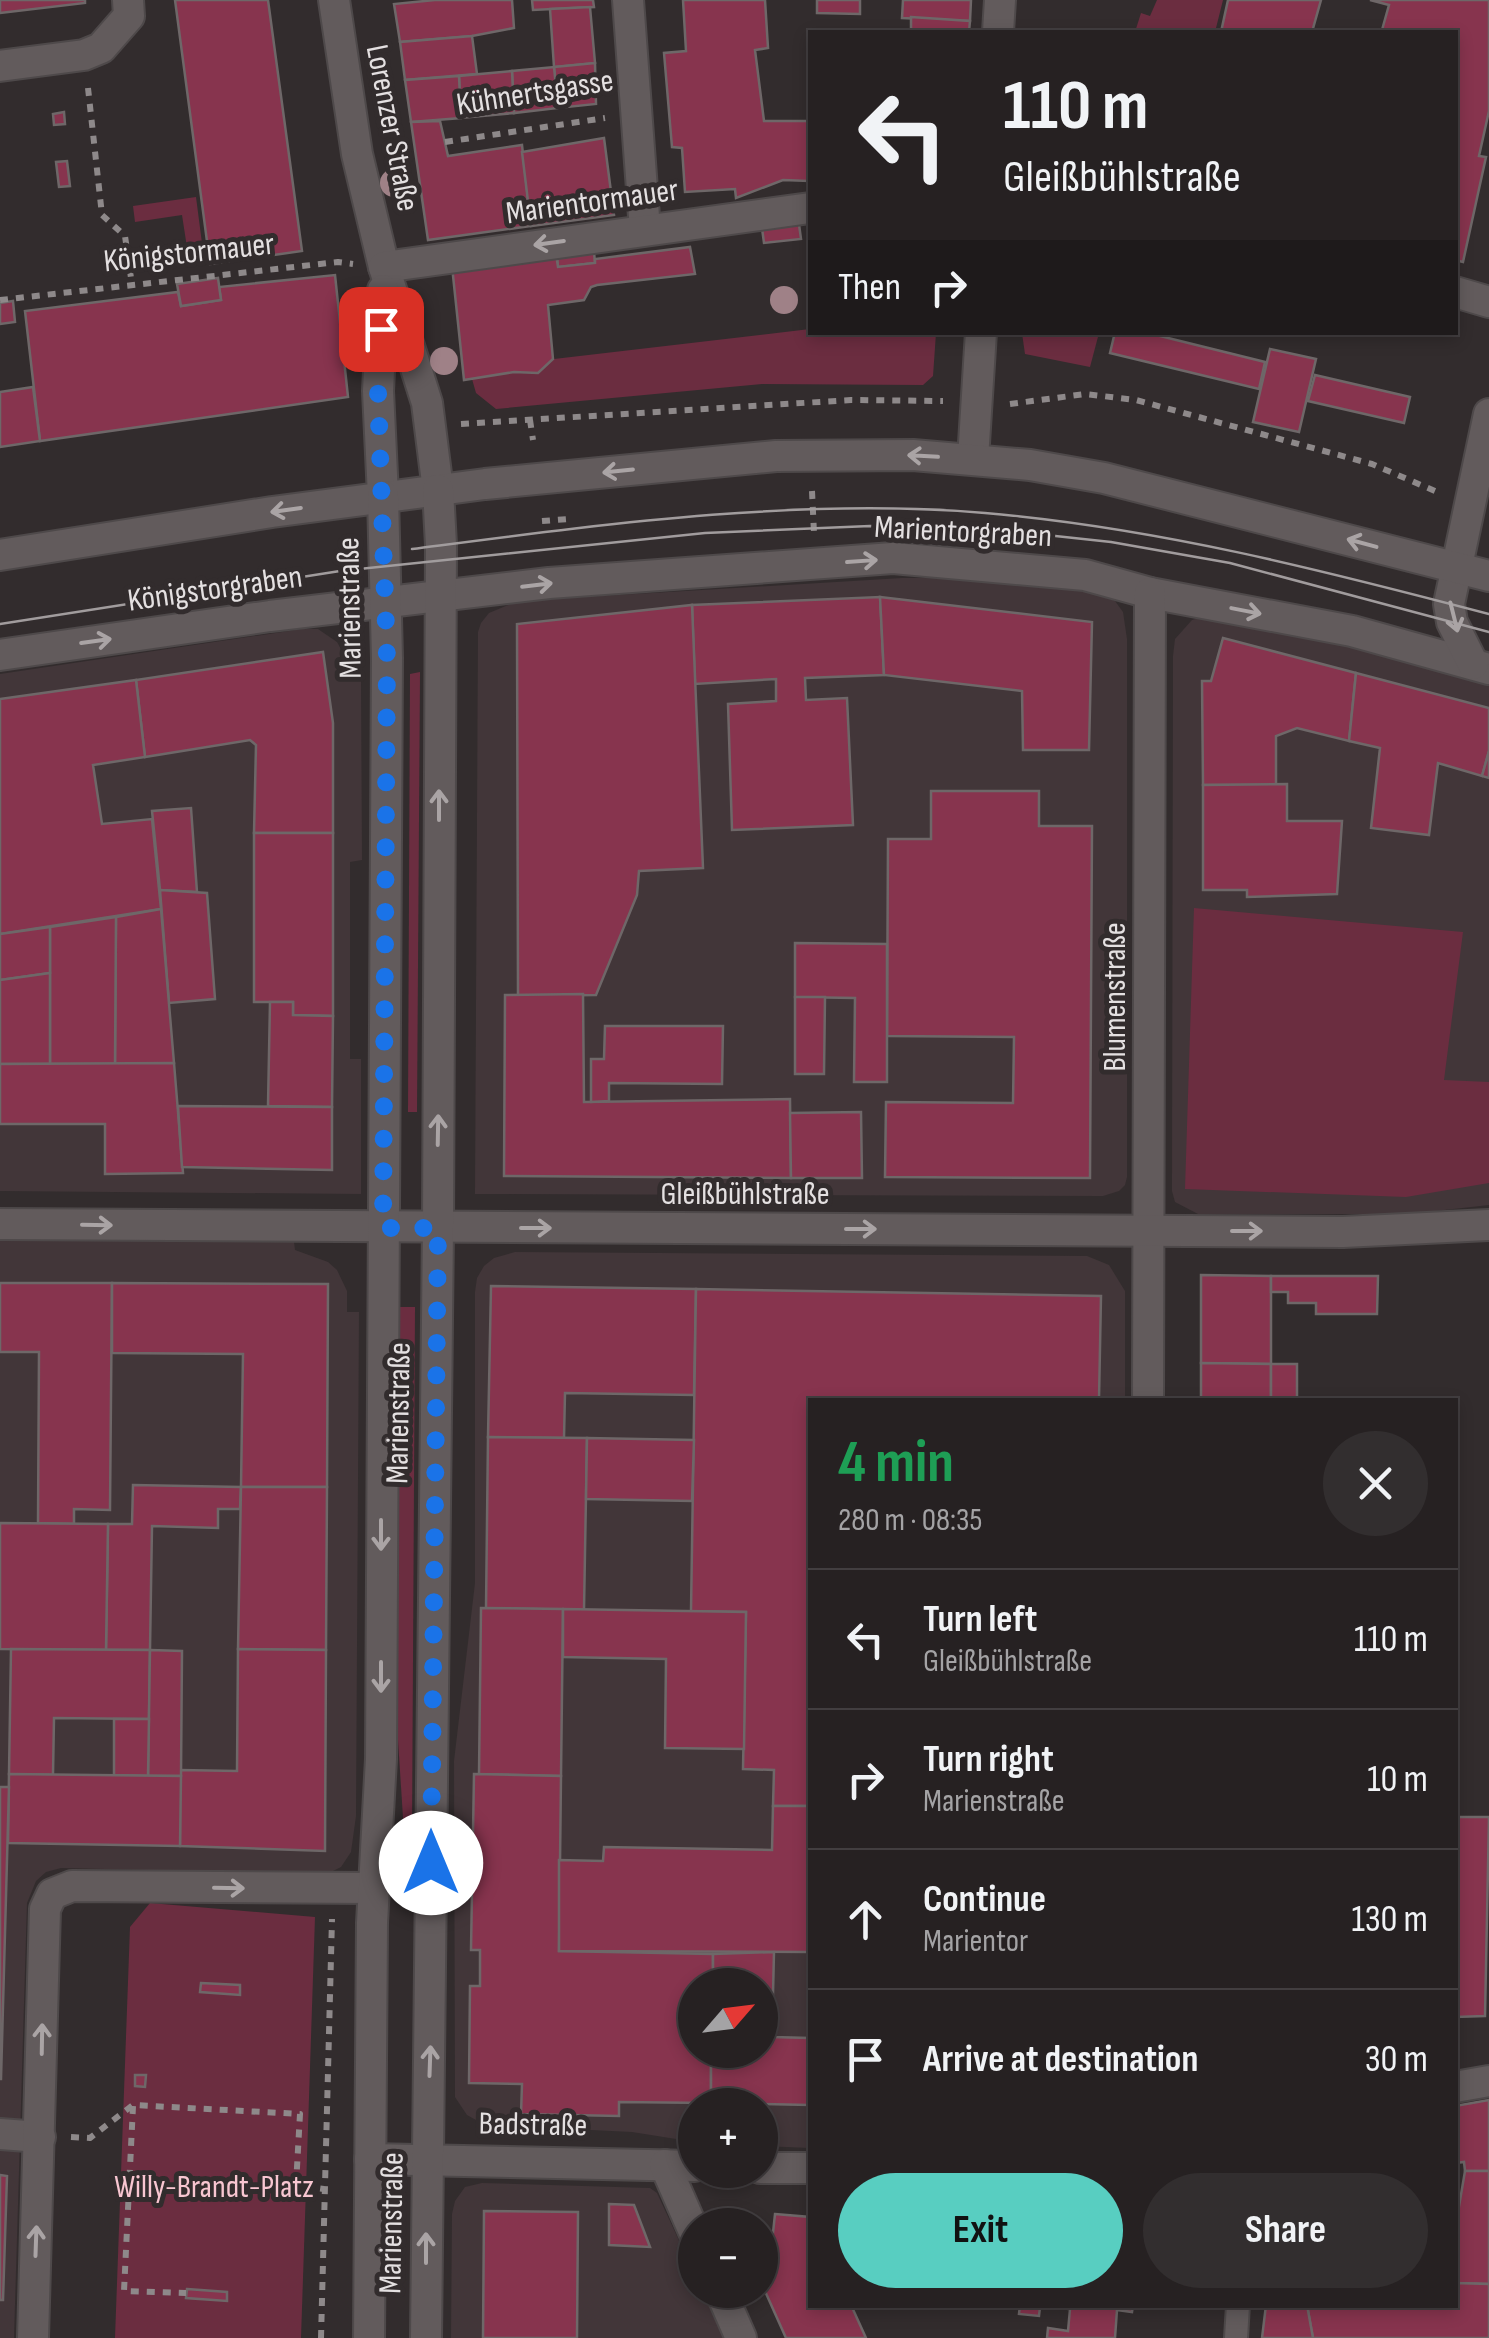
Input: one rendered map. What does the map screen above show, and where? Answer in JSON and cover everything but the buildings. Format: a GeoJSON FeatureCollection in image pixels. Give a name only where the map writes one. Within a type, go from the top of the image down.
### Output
{"type":"FeatureCollection","features":[{"type":"Feature","properties":{"kind":"main road"},"geometry":{"type":"LineString","coordinates":[[0,66],[92,52],[129,16],[128,0]]}},
{"type":"Feature","properties":{"kind":"main road","name":"Lorenzer Straße"},"geometry":{"type":"LineString","coordinates":[[334,0],[358,154],[384,267]]}},
{"type":"Feature","properties":{"kind":"main road","name":"Kühnertsgasse"},"geometry":{"type":"LineString","coordinates":[[628,0],[645,230]]}},
{"type":"Feature","properties":{"kind":"main road"},"geometry":{"type":"LineString","coordinates":[[998,30],[1000,0]]}},
{"type":"Feature","properties":{"kind":"main road","name":"Marientormauer"},"geometry":{"type":"LineString","coordinates":[[384,267],[808,208]]}},
{"type":"Feature","properties":{"kind":"main road","name":"Marienstraße"},"geometry":{"type":"LineString","coordinates":[[384,267],[427,402],[438,490],[441,597],[426,2338]]}},
{"type":"Feature","properties":{"kind":"main road","name":"Marienstraße"},"geometry":{"type":"LineString","coordinates":[[369,2338],[373,1888],[380,1811],[386,603],[378,391],[384,267]]}},
{"type":"Feature","properties":{"kind":"main road"},"geometry":{"type":"LineString","coordinates":[[1458,293],[1489,302]]}},
{"type":"Feature","properties":{"kind":"main road"},"geometry":{"type":"LineString","coordinates":[[973,459],[981,335]]}},
{"type":"Feature","properties":{"kind":"main road"},"geometry":{"type":"LineString","coordinates":[[1456,567],[1489,414]]}},
{"type":"Feature","properties":{"kind":"main road","name":"Marientorgraben"},"geometry":{"type":"LineString","coordinates":[[438,490],[776,456],[913,454],[1104,478],[1489,576]]}},
{"type":"Feature","properties":{"kind":"main road","name":"Königstorgraben"},"geometry":{"type":"LineString","coordinates":[[0,555],[438,490]]}},
{"type":"Feature","properties":{"kind":"main road","name":"Marientorgraben"},"geometry":{"type":"LineString","coordinates":[[441,597],[550,583],[893,558],[1085,575],[1150,593],[1352,631],[1481,666]]}},
{"type":"Feature","properties":{"kind":"main road","name":"Marientorgraben"},"geometry":{"type":"LineString","coordinates":[[1456,567],[1449,604],[1452,622],[1481,666]]}},
{"type":"Feature","properties":{"kind":"main road","name":"Blumenstraße"},"geometry":{"type":"LineString","coordinates":[[1148,1398],[1150,593]]}},
{"type":"Feature","properties":{"kind":"main road","name":"Königstorgraben"},"geometry":{"type":"LineString","coordinates":[[0,655],[270,616],[441,597]]}},
{"type":"Feature","properties":{"kind":"main road","name":"Gleißbühlstraße"},"geometry":{"type":"LineString","coordinates":[[0,1224],[1343,1232],[1489,1226]]}},
{"type":"Feature","properties":{"kind":"main road"},"geometry":{"type":"LineString","coordinates":[[33,2338],[45,1909],[52,1894],[72,1886],[373,1888]]}},
{"type":"Feature","properties":{"kind":"main road"},"geometry":{"type":"LineString","coordinates":[[1458,2086],[1489,2081]]}},
{"type":"Feature","properties":{"kind":"main road"},"geometry":{"type":"LineString","coordinates":[[0,2134],[40,2137]]}},
{"type":"Feature","properties":{"kind":"main road","name":"Badstraße"},"geometry":{"type":"LineString","coordinates":[[370,2158],[678,2166]]}},
{"type":"Feature","properties":{"kind":"main road"},"geometry":{"type":"LineString","coordinates":[[778,2168],[808,2168]]}},
{"type":"Feature","properties":{"kind":"main road"},"geometry":{"type":"LineString","coordinates":[[728,2308],[741,2338]]}},
{"type":"Feature","properties":{"kind":"lane"},"geometry":{"type":"LineString","coordinates":[[1236,2338],[1238,2308]]}},
{"type":"Feature","properties":{"kind":"path"},"geometry":{"type":"LineString","coordinates":[[92,52],[102,215],[125,236],[132,285]]}},
{"type":"Feature","properties":{"kind":"path","name":"Kühnertsgasse"},"geometry":{"type":"LineString","coordinates":[[445,142],[636,113]]}},
{"type":"Feature","properties":{"kind":"path","name":"Königstormauer"},"geometry":{"type":"LineString","coordinates":[[0,300],[338,262],[384,267]]}},
{"type":"Feature","properties":{"kind":"path"},"geometry":{"type":"LineString","coordinates":[[458,424],[851,400],[978,404],[1085,394],[1136,400],[1372,464],[1468,506]]}},
{"type":"Feature","properties":{"kind":"path"},"geometry":{"type":"LineString","coordinates":[[530,420],[533,440]]}},
{"type":"Feature","properties":{"kind":"path"},"geometry":{"type":"LineString","coordinates":[[542,521],[568,519]]}},
{"type":"Feature","properties":{"kind":"path"},"geometry":{"type":"LineString","coordinates":[[321,2338],[332,1919],[373,1888]]}},
{"type":"Feature","properties":{"kind":"path"},"geometry":{"type":"LineString","coordinates":[[40,2137],[90,2138],[133,2105],[300,2114],[296,2185],[324,2189]]}},
{"type":"Feature","properties":{"kind":"path"},"geometry":{"type":"LineString","coordinates":[[133,2105],[124,2291],[186,2293]]}},
{"type":"Feature","properties":{"kind":"shaded area"},"geometry":{"type":"Polygon","coordinates":[[[902,578],[965,578],[1092,590],[1115,601],[1123,612],[1127,639],[1125,1185],[1103,1196],[475,1194],[481,623],[489,613],[518,601],[902,578]]]}},
{"type":"Feature","properties":{"kind":"shaded area"},"geometry":{"type":"Polygon","coordinates":[[[1222,611],[1489,679],[1489,1205],[1409,1214],[1198,1214],[1175,1202],[1173,656],[1175,639],[1192,620],[1222,611]]]}},
{"type":"Feature","properties":{"kind":"shaded area"},"geometry":{"type":"Polygon","coordinates":[[[318,629],[337,642],[350,665],[352,681],[361,680],[362,860],[350,862],[350,1059],[361,1059],[361,1194],[0,1191],[0,674],[318,629]]]}},
{"type":"Feature","properties":{"kind":"shaded area"},"geometry":{"type":"Polygon","coordinates":[[[0,1240],[294,1242],[295,1250],[328,1262],[337,1270],[347,1291],[347,1312],[359,1312],[356,1816],[351,1852],[341,1867],[327,1874],[61,1868],[46,1872],[36,1881],[27,1903],[14,2338],[0,2338],[0,1240]]]}},
{"type":"Feature","properties":{"kind":"shaded area"},"geometry":{"type":"Polygon","coordinates":[[[515,1252],[1087,1256],[1109,1265],[1125,1291],[1125,1398],[808,1398],[808,2148],[778,2147],[778,2088],[678,2088],[678,2139],[632,2132],[485,2125],[467,2115],[455,2097],[454,1761],[475,1583],[477,1278],[494,1258],[515,1252]]]}},
{"type":"Feature","properties":{"kind":"shaded area"},"geometry":{"type":"Polygon","coordinates":[[[482,2183],[650,2188],[657,2193],[678,2238],[678,2308],[710,2308],[724,2338],[451,2338],[452,2214],[465,2187],[482,2183]]]}},
{"type":"Feature","properties":{"kind":"green space"},"geometry":{"type":"Polygon","coordinates":[[[1157,0],[1223,0],[1216,30],[1136,30],[1141,13],[1150,16],[1157,0]]]}},
{"type":"Feature","properties":{"kind":"green space"},"geometry":{"type":"Polygon","coordinates":[[[196,197],[203,251],[188,254],[182,215],[135,222],[133,206],[196,197]]]}},
{"type":"Feature","properties":{"kind":"green space"},"geometry":{"type":"Polygon","coordinates":[[[808,329],[808,335],[936,335],[933,376],[923,385],[762,384],[496,409],[476,393],[472,379],[514,372],[538,373],[554,359],[808,329]]]}},
{"type":"Feature","properties":{"kind":"green space"},"geometry":{"type":"Polygon","coordinates":[[[1022,335],[1098,335],[1090,367],[1025,354],[1022,335]]]}},
{"type":"Feature","properties":{"kind":"green space"},"geometry":{"type":"Polygon","coordinates":[[[420,672],[417,1112],[408,1112],[410,674],[420,672]]]}},
{"type":"Feature","properties":{"kind":"green space"},"geometry":{"type":"Polygon","coordinates":[[[1194,908],[1463,932],[1444,1080],[1489,1082],[1489,1183],[1406,1197],[1185,1189],[1194,908]]]}},
{"type":"Feature","properties":{"kind":"green space"},"geometry":{"type":"Polygon","coordinates":[[[390,1307],[415,1307],[412,1833],[404,1833],[390,1616],[390,1307]]]}},
{"type":"Feature","properties":{"kind":"green space","name":"Willy-Brandt-Platz"},"geometry":{"type":"Polygon","coordinates":[[[150,1903],[315,1917],[301,2338],[115,2338],[130,1927],[150,1903]]]}},
{"type":"Feature","properties":{"kind":"tram line"},"geometry":{"type":"LineString","coordinates":[[412,549],[626,523],[771,511],[843,508],[985,513],[1176,540],[1489,614]]}},
{"type":"Feature","properties":{"kind":"tram line"},"geometry":{"type":"LineString","coordinates":[[0,624],[340,571],[705,533],[870,526],[982,528],[1111,542],[1230,563],[1489,632]]}},
{"type":"Feature","properties":{"kind":"route"},"geometry":{"type":"LineString","coordinates":[[381,329],[378,391],[387,658],[383,1228],[438,1228],[431,1863]]}}]}
